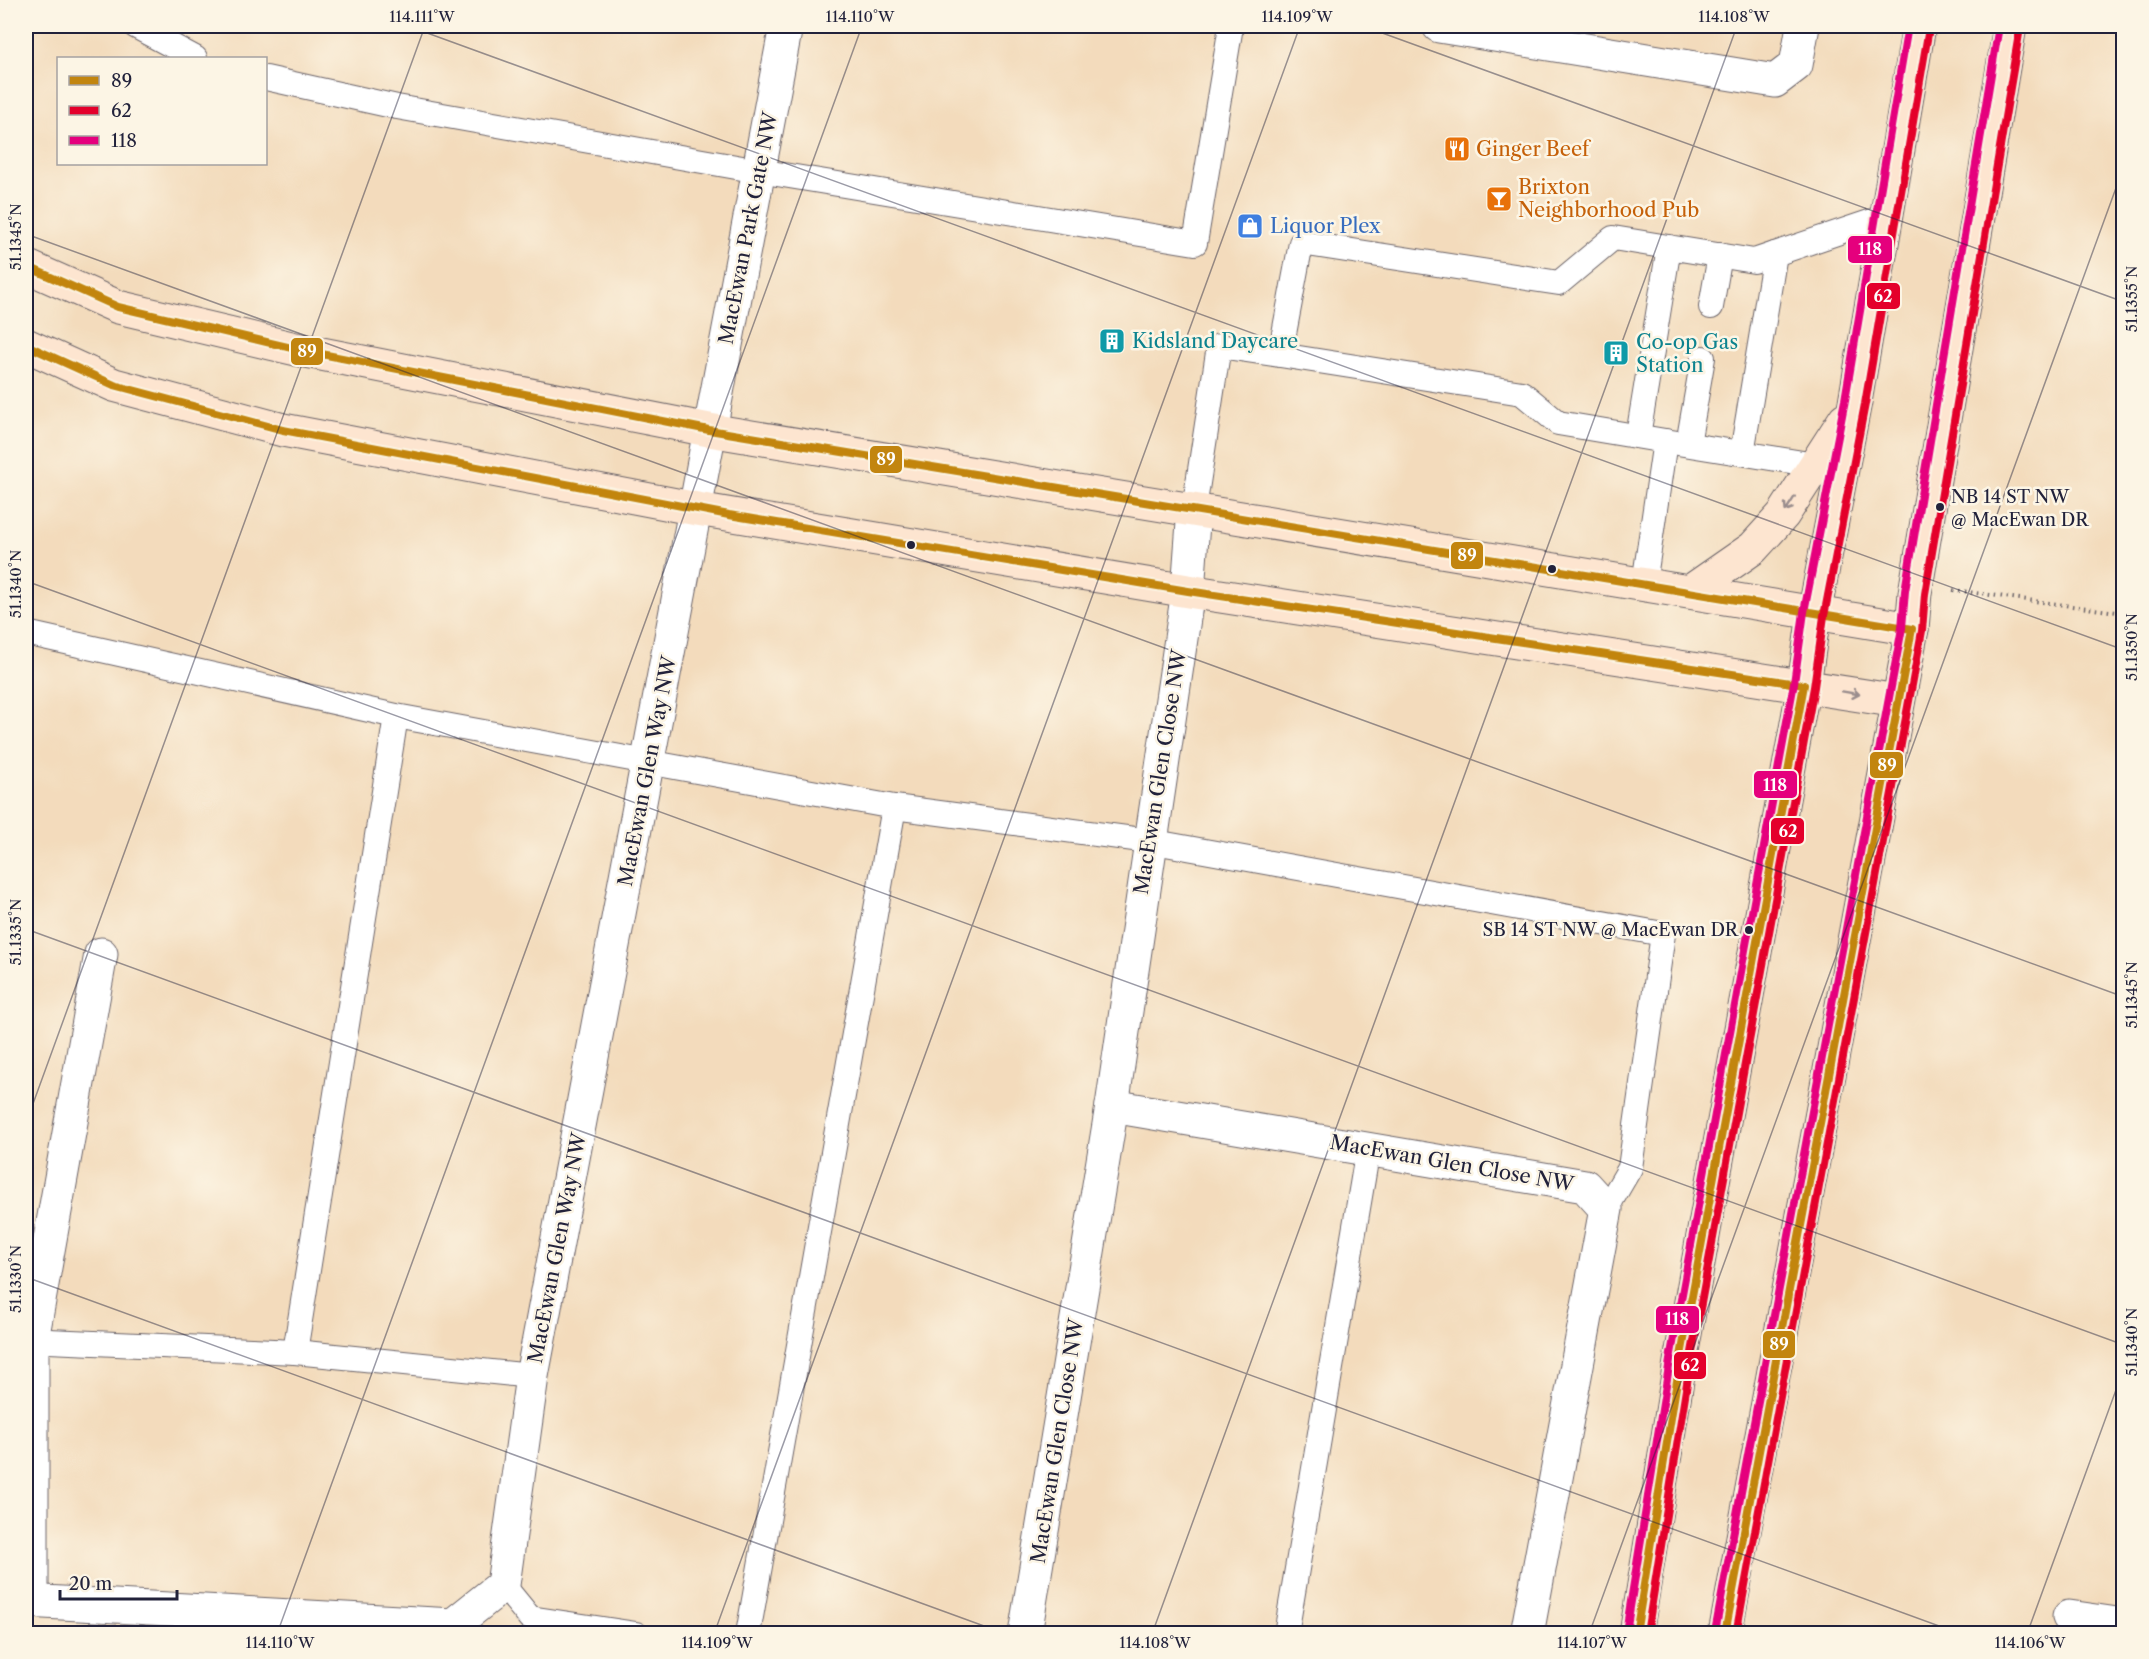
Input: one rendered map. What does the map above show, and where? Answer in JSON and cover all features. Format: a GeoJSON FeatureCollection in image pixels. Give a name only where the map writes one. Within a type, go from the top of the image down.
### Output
{"type":"FeatureCollection","features":[{"type":"Feature","properties":{"kind":"street","name":"MacEwan Park Gate NW"},"geometry":{"type":"LineString","coordinates":[[709,430],[786,26]]}},
{"type":"Feature","properties":{"kind":"street"},"geometry":{"type":"LineString","coordinates":[[1439,26],[1775,81],[1796,65],[1803,26]]}},
{"type":"Feature","properties":{"kind":"street"},"geometry":{"type":"LineString","coordinates":[[1636,1634],[1681,1356],[1804,685],[1814,614],[1855,402],[1919,26]]}},
{"type":"Feature","properties":{"kind":"street"},"geometry":{"type":"LineString","coordinates":[[1725,1634],[1912,629],[1915,593],[2010,26]]}},
{"type":"Feature","properties":{"kind":"street"},"geometry":{"type":"LineString","coordinates":[[26,266],[118,307],[130,310],[296,349],[709,430],[1912,629]]}},
{"type":"Feature","properties":{"kind":"street"},"geometry":{"type":"LineString","coordinates":[[26,345],[114,386],[283,430],[697,509],[1188,591],[1898,701]]}},
{"type":"Feature","properties":{"kind":"street"},"geometry":{"type":"LineString","coordinates":[[1691,591],[1753,548],[1783,515],[1855,402]]}},
{"type":"Feature","properties":{"kind":"street","name":"MacEwan Glen Way NW"},"geometry":{"type":"LineString","coordinates":[[503,1585],[532,1376],[697,509],[709,430]]}},
{"type":"Feature","properties":{"kind":"street","name":"MacEwan Glen Close NW"},"geometry":{"type":"LineString","coordinates":[[1025,1634],[1112,1106],[1149,841],[1188,591],[1194,509]]}},
{"type":"Feature","properties":{"kind":"street"},"geometry":{"type":"LineString","coordinates":[[101,954],[29,1340],[28,1601],[453,1625],[503,1585]]}},
{"type":"Feature","properties":{"kind":"street","name":"MacEwan Glen Close NW"},"geometry":{"type":"LineString","coordinates":[[1112,1106],[1585,1186],[1605,1209]]}},
{"type":"Feature","properties":{"kind":"street"},"geometry":{"type":"LineString","coordinates":[[1527,1634],[1605,1209]]}},
{"type":"Feature","properties":{"kind":"street"},"geometry":{"type":"LineString","coordinates":[[2069,1617],[2124,1625]]}},
{"type":"Feature","properties":{"kind":"lane"},"geometry":{"type":"LineString","coordinates":[[135,26],[193,57]]}},
{"type":"Feature","properties":{"kind":"lane"},"geometry":{"type":"LineString","coordinates":[[267,78],[397,108],[1195,243],[1231,26]]}},
{"type":"Feature","properties":{"kind":"lane"},"geometry":{"type":"LineString","coordinates":[[1280,355],[1301,243],[1559,283],[1613,238],[1754,261],[1887,216]]}},
{"type":"Feature","properties":{"kind":"lane"},"geometry":{"type":"LineString","coordinates":[[1638,436],[1669,247]]}},
{"type":"Feature","properties":{"kind":"lane"},"geometry":{"type":"LineString","coordinates":[[1742,453],[1775,254]]}},
{"type":"Feature","properties":{"kind":"lane"},"geometry":{"type":"LineString","coordinates":[[1711,307],[1720,255]]}},
{"type":"Feature","properties":{"kind":"lane"},"geometry":{"type":"LineString","coordinates":[[1194,509],[1219,346],[1522,393],[1558,423],[1815,465]]}},
{"type":"Feature","properties":{"kind":"lane"},"geometry":{"type":"LineString","coordinates":[[1644,584],[1677,442],[1703,358]]}},
{"type":"Feature","properties":{"kind":"lane"},"geometry":{"type":"LineString","coordinates":[[26,633],[396,716],[894,807],[1149,841],[1664,934],[1630,1168],[1605,1209]]}},
{"type":"Feature","properties":{"kind":"lane"},"geometry":{"type":"LineString","coordinates":[[294,1352],[396,716]]}},
{"type":"Feature","properties":{"kind":"lane"},"geometry":{"type":"LineString","coordinates":[[748,1634],[894,807]]}},
{"type":"Feature","properties":{"kind":"lane"},"geometry":{"type":"LineString","coordinates":[[1286,1634],[1368,1149]]}},
{"type":"Feature","properties":{"kind":"lane"},"geometry":{"type":"LineString","coordinates":[[29,1340],[294,1352],[532,1376]]}},
{"type":"Feature","properties":{"kind":"lane"},"geometry":{"type":"LineString","coordinates":[[503,1585],[530,1618],[636,1634]]}},
{"type":"Feature","properties":{"kind":"path"},"geometry":{"type":"LineString","coordinates":[[1953,590],[2124,613]]}},
{"type":"Feature","properties":{"kind":"transit line","name":"118"},"geometry":{"type":"LineString","coordinates":[[1626,1632],[1671,1354],[1794,683],[1804,612],[1845,400],[1908,26]]}},
{"type":"Feature","properties":{"kind":"transit line","name":"118"},"geometry":{"type":"LineString","coordinates":[[1715,1632],[1902,628],[1905,591],[1999,26]]}},
{"type":"Feature","properties":{"kind":"transit line","name":"62"},"geometry":{"type":"LineString","coordinates":[[1647,1634],[1691,1358],[1814,687],[1824,616],[1865,404],[1929,28]]}},
{"type":"Feature","properties":{"kind":"transit line","name":"62"},"geometry":{"type":"LineString","coordinates":[[1736,1634],[1922,631],[1925,594],[2020,28]]}},
{"type":"Feature","properties":{"kind":"transit line","name":"89"},"geometry":{"type":"LineString","coordinates":[[26,266],[118,307],[296,349],[709,430],[1912,629],[1725,1634]]}},
{"type":"Feature","properties":{"kind":"transit line","name":"89"},"geometry":{"type":"LineString","coordinates":[[26,345],[114,385],[283,430],[729,515],[1188,591],[1804,685],[1681,1356],[1636,1634]]}},
{"type":"Feature","properties":{"kind":"place","name":"Ginger Beef"},"geometry":{"type":"Point","coordinates":[1457,149]}},
{"type":"Feature","properties":{"kind":"place","name":"Brixton Neighborhood Pub"},"geometry":{"type":"Point","coordinates":[1499,199]}},
{"type":"Feature","properties":{"kind":"place","name":"Liquor Plex"},"geometry":{"type":"Point","coordinates":[1250,226]}},
{"type":"Feature","properties":{"kind":"place","name":"Kidsland Daycare"},"geometry":{"type":"Point","coordinates":[1112,341]}},
{"type":"Feature","properties":{"kind":"place","name":"Co-op Gas Station"},"geometry":{"type":"Point","coordinates":[1616,353]}},
{"type":"Feature","properties":{"kind":"place","name":"NB 14 ST NW @ MacEwan DR"},"geometry":{"type":"Point","coordinates":[1940,507]}},
{"type":"Feature","properties":{"kind":"place","name":"SB 14 ST NW @ MacEwan DR"},"geometry":{"type":"Point","coordinates":[1749,930]}}]}
